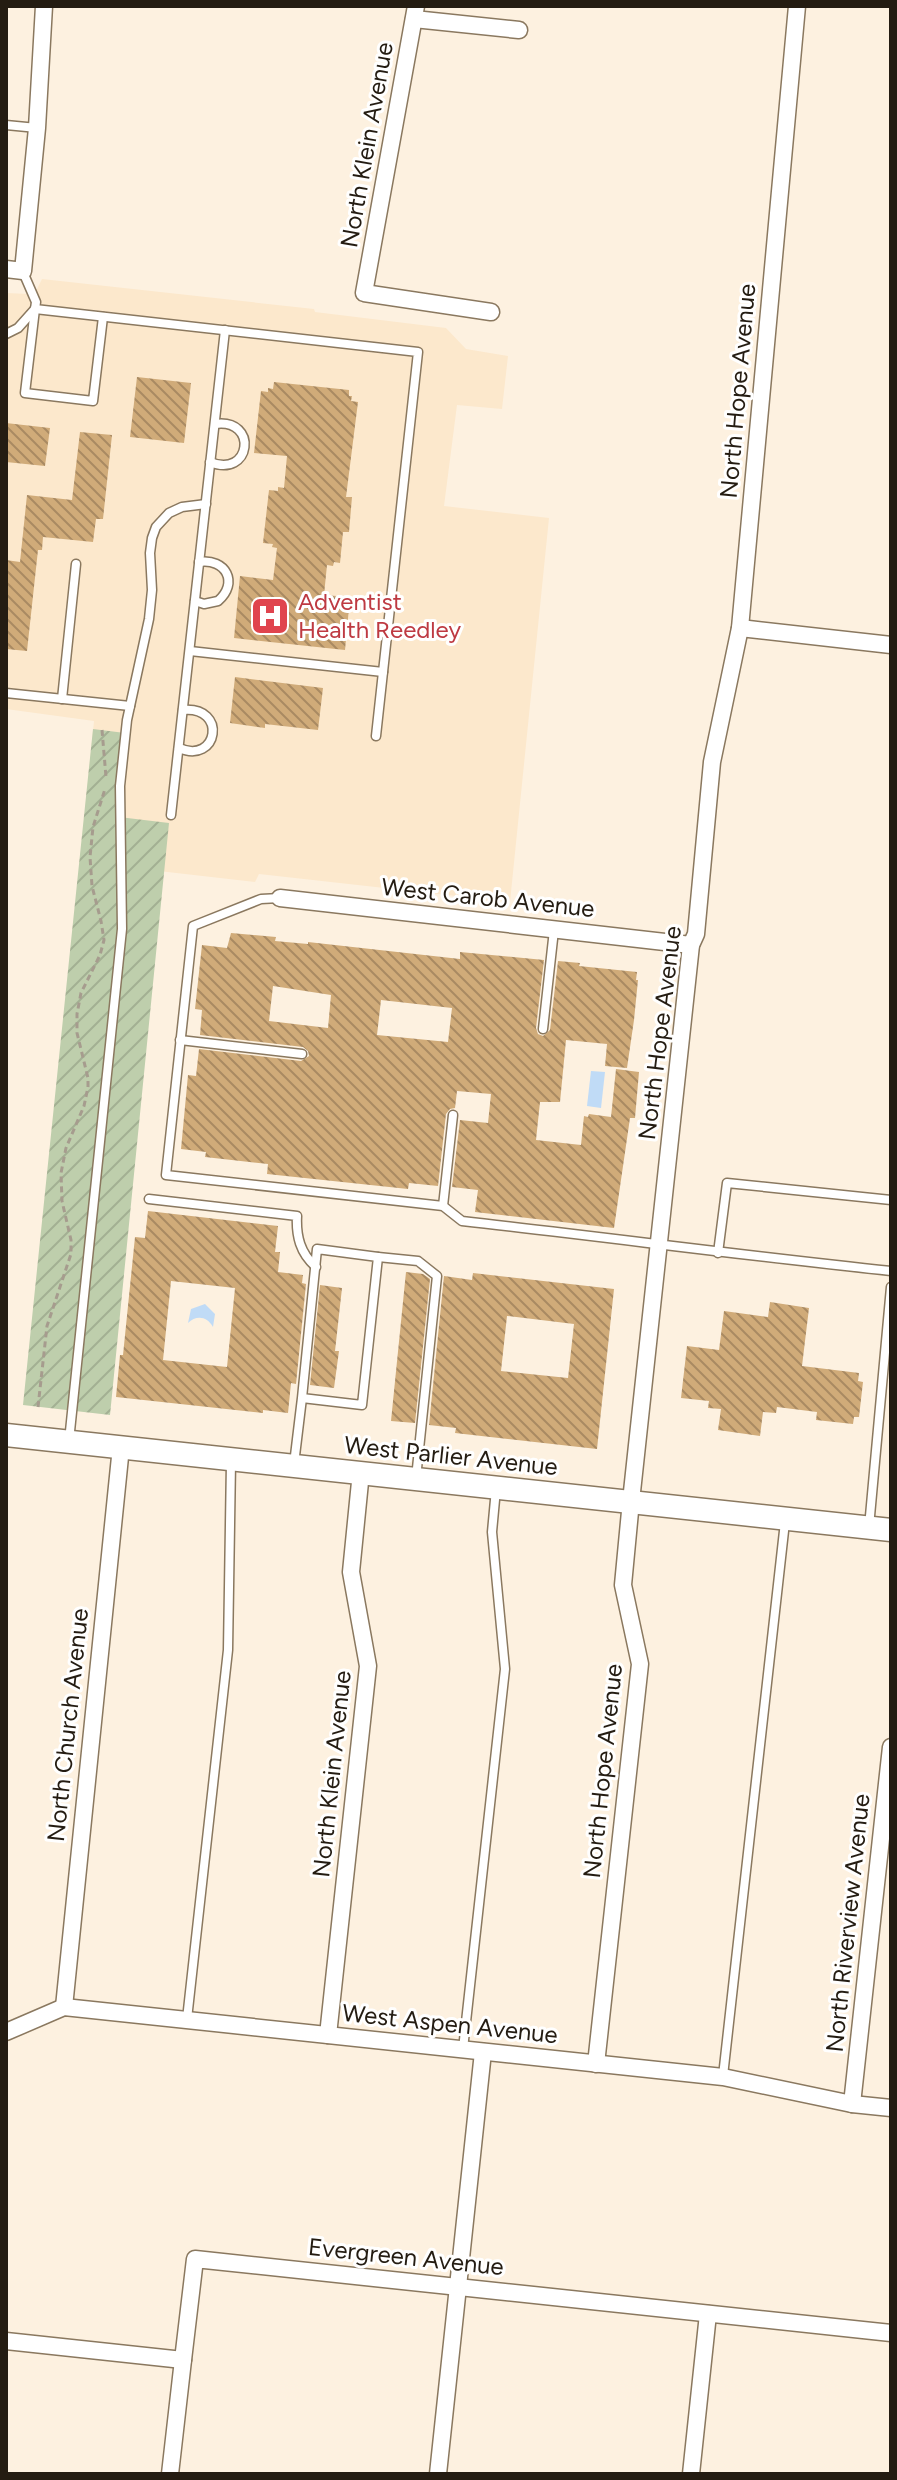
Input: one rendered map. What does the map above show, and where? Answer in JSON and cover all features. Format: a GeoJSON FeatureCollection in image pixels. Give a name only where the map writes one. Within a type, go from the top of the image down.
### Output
{"type":"FeatureCollection","features":[{"type":"Feature","properties":{"kind":"street"},"geometry":{"type":"LineString","coordinates":[[14,270],[37,128],[44,6]]}},
{"type":"Feature","properties":{"kind":"street","name":"North Hope Avenue"},"geometry":{"type":"LineString","coordinates":[[596,2064],[640,1664],[623,1585],[631,1501],[691,945],[696,934],[712,762],[740,628],[797,6]]}},
{"type":"Feature","properties":{"kind":"street"},"geometry":{"type":"LineString","coordinates":[[415,13],[519,30]]}},
{"type":"Feature","properties":{"kind":"street","name":"North Klein Avenue"},"geometry":{"type":"LineString","coordinates":[[415,13],[364,293],[491,312]]}},
{"type":"Feature","properties":{"kind":"street"},"geometry":{"type":"LineString","coordinates":[[740,628],[891,645]]}},
{"type":"Feature","properties":{"kind":"street","name":"West Carob Avenue"},"geometry":{"type":"LineString","coordinates":[[280,898],[691,945]]}},
{"type":"Feature","properties":{"kind":"street","name":"West Parlier Avenue"},"geometry":{"type":"LineString","coordinates":[[6,1435],[880,1529]]}},
{"type":"Feature","properties":{"kind":"street","name":"North Church Avenue"},"geometry":{"type":"LineString","coordinates":[[64,2007],[121,1447]]}},
{"type":"Feature","properties":{"kind":"street","name":"North Klein Avenue"},"geometry":{"type":"LineString","coordinates":[[328,2035],[368,1666],[351,1572],[361,1472]]}},
{"type":"Feature","properties":{"kind":"street","name":"North Riverview Avenue"},"geometry":{"type":"LineString","coordinates":[[852,2104],[891,1747]]}},
{"type":"Feature","properties":{"kind":"street","name":"West Aspen Avenue"},"geometry":{"type":"LineString","coordinates":[[6,2032],[64,2007],[723,2077],[852,2104],[891,2108]]}},
{"type":"Feature","properties":{"kind":"street"},"geometry":{"type":"LineString","coordinates":[[438,2474],[483,2052]]}},
{"type":"Feature","properties":{"kind":"street","name":"Evergreen Avenue"},"geometry":{"type":"LineString","coordinates":[[183,2360],[195,2259],[891,2333]]}},
{"type":"Feature","properties":{"kind":"street"},"geometry":{"type":"LineString","coordinates":[[691,2474],[708,2314]]}},
{"type":"Feature","properties":{"kind":"street"},"geometry":{"type":"LineString","coordinates":[[6,2341],[183,2360],[170,2474]]}},
{"type":"Feature","properties":{"kind":"lane"},"geometry":{"type":"LineString","coordinates":[[6,125],[37,128]]}},
{"type":"Feature","properties":{"kind":"lane"},"geometry":{"type":"LineString","coordinates":[[14,270],[36,302],[25,393],[93,401],[103,317]]}},
{"type":"Feature","properties":{"kind":"lane"},"geometry":{"type":"LineString","coordinates":[[35,309],[418,352],[376,736]]}},
{"type":"Feature","properties":{"kind":"lane"},"geometry":{"type":"LineString","coordinates":[[6,334],[18,328],[35,309]]}},
{"type":"Feature","properties":{"kind":"lane"},"geometry":{"type":"LineString","coordinates":[[171,815],[225,330]]}},
{"type":"Feature","properties":{"kind":"lane"},"geometry":{"type":"LineString","coordinates":[[210,462],[220,466],[235,463],[244,452],[244,436],[234,425],[224,422],[215,424]]}},
{"type":"Feature","properties":{"kind":"lane"},"geometry":{"type":"LineString","coordinates":[[69,1442],[122,929],[120,786],[130,706],[149,619],[152,590],[150,553],[156,527],[169,513],[182,507],[206,504]]}},
{"type":"Feature","properties":{"kind":"lane"},"geometry":{"type":"LineString","coordinates":[[195,601],[204,604],[218,601],[228,590],[229,582],[224,568],[218,563],[199,562]]}},
{"type":"Feature","properties":{"kind":"lane"},"geometry":{"type":"LineString","coordinates":[[62,699],[76,564]]}},
{"type":"Feature","properties":{"kind":"lane"},"geometry":{"type":"LineString","coordinates":[[190,651],[383,672]]}},
{"type":"Feature","properties":{"kind":"lane"},"geometry":{"type":"LineString","coordinates":[[6,693],[130,706]]}},
{"type":"Feature","properties":{"kind":"lane"},"geometry":{"type":"LineString","coordinates":[[179,748],[188,752],[202,749],[208,745],[213,730],[207,716],[201,712],[183,710]]}},
{"type":"Feature","properties":{"kind":"lane"},"geometry":{"type":"LineString","coordinates":[[280,898],[261,899],[193,926],[166,1175],[443,1206],[462,1221],[891,1271]]}},
{"type":"Feature","properties":{"kind":"lane"},"geometry":{"type":"LineString","coordinates":[[543,1029],[554,929]]}},
{"type":"Feature","properties":{"kind":"lane"},"geometry":{"type":"LineString","coordinates":[[180,1040],[302,1054]]}},
{"type":"Feature","properties":{"kind":"lane"},"geometry":{"type":"LineString","coordinates":[[443,1206],[453,1115]]}},
{"type":"Feature","properties":{"kind":"lane"},"geometry":{"type":"LineString","coordinates":[[718,1253],[727,1183],[891,1200]]}},
{"type":"Feature","properties":{"kind":"lane"},"geometry":{"type":"LineString","coordinates":[[149,1199],[297,1216],[300,1247],[316,1267]]}},
{"type":"Feature","properties":{"kind":"lane"},"geometry":{"type":"LineString","coordinates":[[300,1247],[418,1261],[437,1276],[416,1478]]}},
{"type":"Feature","properties":{"kind":"lane"},"geometry":{"type":"LineString","coordinates":[[294,1465],[317,1249]]}},
{"type":"Feature","properties":{"kind":"lane"},"geometry":{"type":"LineString","coordinates":[[302,1398],[362,1405],[378,1257]]}},
{"type":"Feature","properties":{"kind":"lane"},"geometry":{"type":"LineString","coordinates":[[880,1529],[891,1287]]}},
{"type":"Feature","properties":{"kind":"lane"},"geometry":{"type":"LineString","coordinates":[[187,2019],[228,1650],[231,1458]]}},
{"type":"Feature","properties":{"kind":"lane"},"geometry":{"type":"LineString","coordinates":[[463,2050],[505,1669],[492,1532],[496,1487]]}},
{"type":"Feature","properties":{"kind":"lane"},"geometry":{"type":"LineString","coordinates":[[723,2077],[785,1518]]}},
{"type":"Feature","properties":{"kind":"path"},"geometry":{"type":"LineString","coordinates":[[38,1407],[47,1326],[71,1254],[61,1186],[66,1148],[84,1106],[88,1087],[77,1033],[78,1002],[104,940],[90,865],[93,827],[105,786],[102,730]]}},
{"type":"Feature","properties":{"kind":"shaded area","name":"Adventist Health Reedley"},"geometry":{"type":"Polygon","coordinates":[[[42,279],[314,309],[315,312],[446,328],[466,349],[508,356],[502,409],[457,405],[444,506],[549,518],[510,902],[259,874],[255,882],[80,862],[94,721],[6,709],[6,293],[29,294],[37,289],[42,279]]]}},
{"type":"Feature","properties":{"kind":"green space"},"geometry":{"type":"Polygon","coordinates":[[[93,729],[125,733],[119,817],[169,823],[110,1415],[23,1405],[93,729]]]}},
{"type":"Feature","properties":{"kind":"water"},"geometry":{"type":"Polygon","coordinates":[[[591,1071],[605,1072],[601,1108],[587,1106],[591,1071]]]}},
{"type":"Feature","properties":{"kind":"water"},"geometry":{"type":"Polygon","coordinates":[[[205,1304],[215,1314],[213,1327],[201,1318],[188,1323],[191,1309],[205,1304]]]}},
{"type":"Feature","properties":{"kind":"building"},"geometry":{"type":"Polygon","coordinates":[[[137,377],[191,383],[184,443],[130,437],[137,377]]]}},
{"type":"Feature","properties":{"kind":"building"},"geometry":{"type":"Polygon","coordinates":[[[274,382],[349,390],[351,401],[358,402],[346,497],[352,497],[349,532],[343,532],[340,563],[327,565],[324,595],[350,597],[345,650],[234,638],[240,576],[273,580],[277,548],[272,547],[273,544],[263,543],[269,490],[284,488],[287,456],[254,453],[261,391],[273,389],[274,382]]]}},
{"type":"Feature","properties":{"kind":"building"},"geometry":{"type":"Polygon","coordinates":[[[6,423],[50,428],[45,466],[6,462],[6,423]]]}},
{"type":"Feature","properties":{"kind":"building"},"geometry":{"type":"Polygon","coordinates":[[[80,432],[112,435],[103,519],[96,519],[93,542],[43,537],[42,550],[38,550],[27,651],[6,649],[6,560],[20,562],[27,495],[72,500],[80,432]]]}},
{"type":"Feature","properties":{"kind":"building"},"geometry":{"type":"Polygon","coordinates":[[[235,677],[323,688],[318,730],[230,723],[235,677]]]}},
{"type":"Feature","properties":{"kind":"building"},"geometry":{"type":"Polygon","coordinates":[[[231,933],[276,937],[275,941],[460,959],[460,952],[544,960],[536,1028],[538,1034],[543,1036],[550,1030],[558,961],[637,972],[627,1068],[605,1066],[607,1044],[566,1040],[560,1102],[540,1102],[536,1140],[581,1145],[584,1116],[611,1117],[616,1069],[639,1072],[635,1118],[630,1118],[614,1228],[475,1212],[478,1190],[452,1187],[460,1120],[488,1123],[491,1094],[457,1091],[455,1108],[446,1114],[438,1186],[409,1183],[408,1189],[267,1174],[268,1164],[205,1157],[206,1152],[181,1149],[188,1075],[196,1076],[199,1049],[301,1061],[309,1056],[303,1047],[200,1035],[202,1010],[195,1009],[202,945],[227,948],[231,933]],[[273,986],[269,1021],[328,1028],[331,995],[273,986]],[[381,1000],[377,1035],[448,1042],[452,1008],[381,1000]]]}},
{"type":"Feature","properties":{"kind":"building"},"geometry":{"type":"Polygon","coordinates":[[[148,1211],[278,1226],[275,1252],[280,1252],[278,1272],[303,1275],[302,1283],[306,1284],[296,1384],[291,1383],[288,1413],[116,1397],[135,1237],[145,1238],[148,1211]],[[171,1281],[163,1360],[227,1367],[235,1288],[171,1281]]]}},
{"type":"Feature","properties":{"kind":"building"},"geometry":{"type":"Polygon","coordinates":[[[406,1272],[423,1274],[430,1279],[415,1423],[391,1421],[406,1272]]]}},
{"type":"Feature","properties":{"kind":"building"},"geometry":{"type":"Polygon","coordinates":[[[473,1273],[614,1289],[597,1449],[455,1433],[456,1428],[429,1425],[444,1276],[472,1280],[473,1273]],[[507,1316],[501,1371],[568,1378],[574,1324],[507,1316]]]}},
{"type":"Feature","properties":{"kind":"building"},"geometry":{"type":"Polygon","coordinates":[[[320,1285],[342,1288],[334,1388],[310,1385],[320,1285]]]}},
{"type":"Feature","properties":{"kind":"building"},"geometry":{"type":"Polygon","coordinates":[[[770,1302],[809,1308],[802,1366],[859,1373],[858,1381],[863,1382],[859,1417],[854,1417],[853,1424],[816,1420],[817,1412],[777,1407],[776,1413],[763,1412],[760,1436],[718,1430],[721,1409],[708,1408],[709,1401],[681,1398],[687,1346],[719,1350],[724,1311],[768,1317],[770,1302]]]}},
{"type":"Feature","properties":{"kind":"place","name":"Adventist Health Reedley"},"geometry":{"type":"Point","coordinates":[270,616]}}]}
